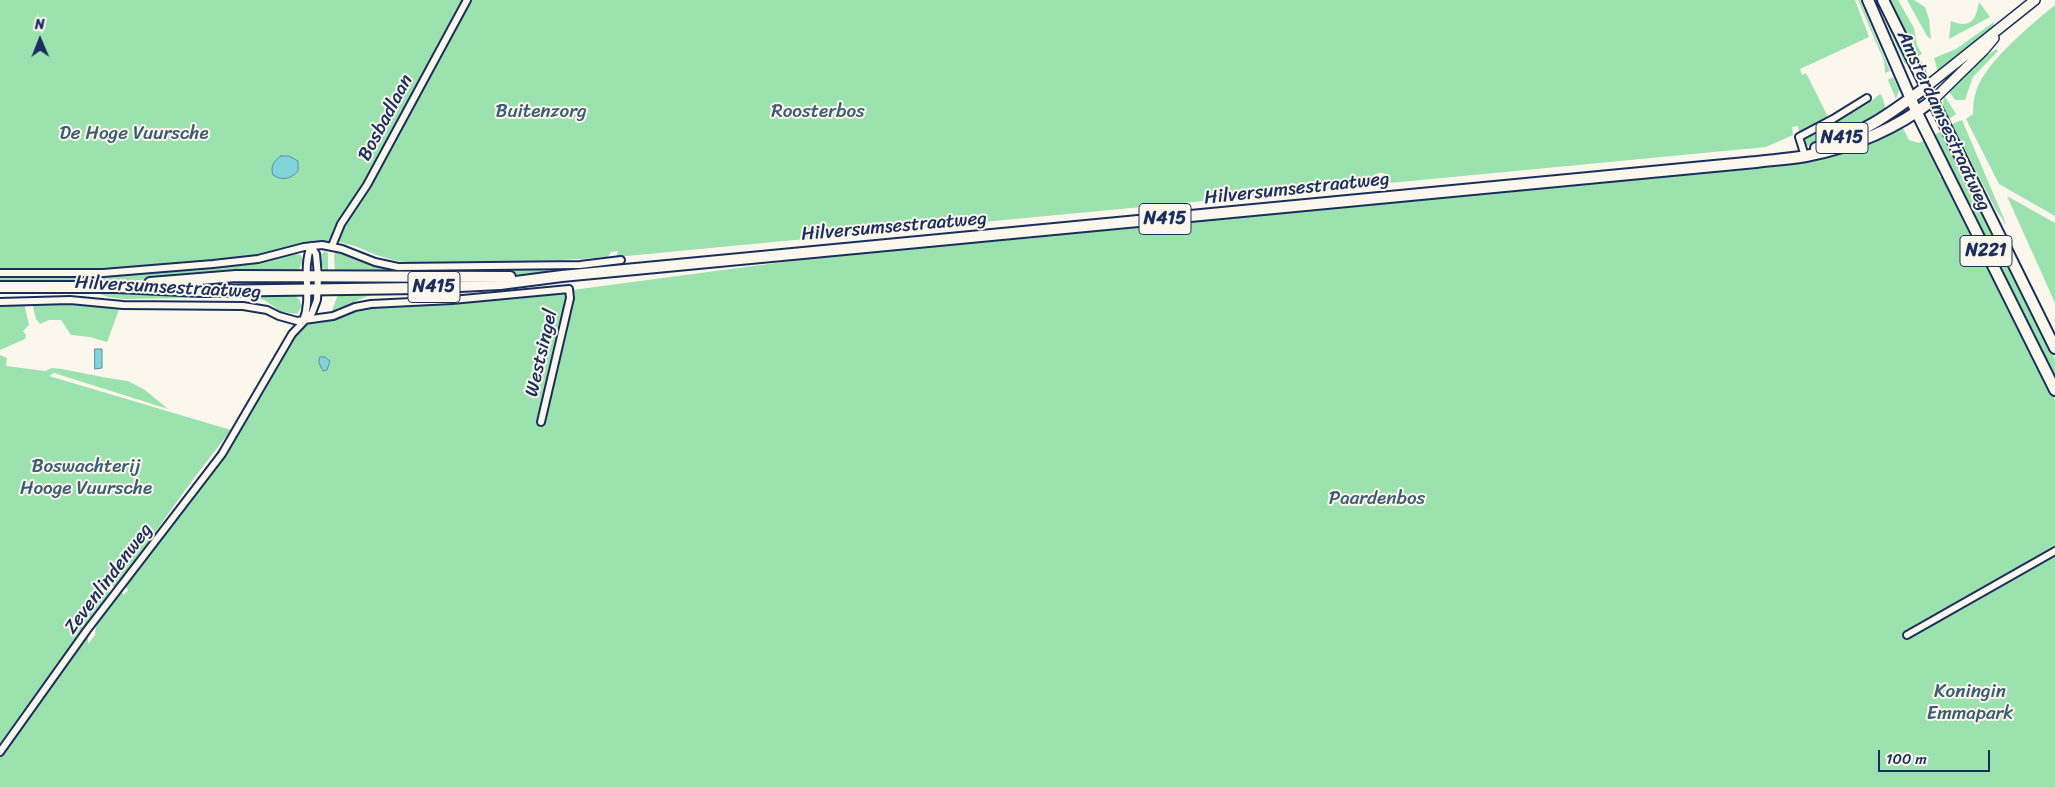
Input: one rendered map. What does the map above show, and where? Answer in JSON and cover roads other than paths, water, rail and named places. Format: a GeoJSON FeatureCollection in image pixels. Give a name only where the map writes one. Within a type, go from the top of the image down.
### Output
{"type":"FeatureCollection","features":[{"type":"Feature","properties":{"kind":"main road","name":"Amsterdamsestraatweg"},"geometry":{"type":"LineString","coordinates":[[1868,0],[1917,113],[2055,390]]}},
{"type":"Feature","properties":{"kind":"main road","name":"Amsterdamsestraatweg"},"geometry":{"type":"LineString","coordinates":[[1883,0],[2055,348]]}},
{"type":"Feature","properties":{"kind":"main road"},"geometry":{"type":"LineString","coordinates":[[1926,87],[2035,0]]}},
{"type":"Feature","properties":{"kind":"main road"},"geometry":{"type":"LineString","coordinates":[[1934,100],[1984,50],[2002,27]]}},
{"type":"Feature","properties":{"kind":"main road","name":"Hilversumsestraatweg"},"geometry":{"type":"LineString","coordinates":[[1804,153],[1864,128],[1911,99],[1926,87]]}},
{"type":"Feature","properties":{"kind":"main road","name":"N415"},"geometry":{"type":"LineString","coordinates":[[1917,113],[1934,100]]}},
{"type":"Feature","properties":{"kind":"main road","name":"Hilversumsestraatweg"},"geometry":{"type":"LineString","coordinates":[[0,287],[117,287],[203,291],[491,285],[562,276],[1767,160],[1844,147],[1869,138],[1917,113]]}},
{"type":"Feature","properties":{"kind":"main road","name":"Hilversumsestraatweg"},"geometry":{"type":"LineString","coordinates":[[117,287],[204,278],[562,276]]}},
{"type":"Feature","properties":{"kind":"street","name":"Bosbadlaan"},"geometry":{"type":"LineString","coordinates":[[332,246],[341,224],[367,185],[466,1]]}},
{"type":"Feature","properties":{"kind":"street"},"geometry":{"type":"LineString","coordinates":[[1804,153],[1799,137],[1833,120],[1867,98]]}},
{"type":"Feature","properties":{"kind":"street","name":"Hilversumsestraatweg"},"geometry":{"type":"LineString","coordinates":[[0,273],[102,273],[213,264],[258,259],[311,246],[332,246],[375,262],[398,267],[570,265],[621,260]]}},
{"type":"Feature","properties":{"kind":"street"},"geometry":{"type":"LineString","coordinates":[[311,246],[316,254],[318,276]]}},
{"type":"Feature","properties":{"kind":"street"},"geometry":{"type":"LineString","coordinates":[[306,276],[307,258],[311,246]]}},
{"type":"Feature","properties":{"kind":"street","name":"Zevenlindenweg"},"geometry":{"type":"LineString","coordinates":[[303,321],[307,310],[306,276]]}},
{"type":"Feature","properties":{"kind":"street","name":"Zevenlindenweg"},"geometry":{"type":"LineString","coordinates":[[0,752],[87,630],[222,454],[292,334],[312,313],[316,306],[318,276]]}},
{"type":"Feature","properties":{"kind":"street","name":"Hilversumsestraatweg"},"geometry":{"type":"LineString","coordinates":[[0,302],[70,300],[123,305],[243,306],[267,310],[297,321],[303,321],[333,316],[355,307],[371,304],[461,299],[569,289]]}},
{"type":"Feature","properties":{"kind":"street","name":"Westsingel"},"geometry":{"type":"LineString","coordinates":[[542,422],[570,298],[569,289]]}},
{"type":"Feature","properties":{"kind":"street"},"geometry":{"type":"LineString","coordinates":[[1907,635],[2055,551]]}},
{"type":"Feature","properties":{"kind":"water"},"geometry":{"type":"Polygon","coordinates":[[[281,156],[289,156],[298,161],[298,171],[292,176],[280,178],[273,175],[273,164],[281,156]]]}},
{"type":"Feature","properties":{"kind":"water"},"geometry":{"type":"Polygon","coordinates":[[[95,349],[102,349],[102,368],[95,369],[95,349]]]}},
{"type":"Feature","properties":{"kind":"water"},"geometry":{"type":"Polygon","coordinates":[[[320,357],[325,357],[330,361],[327,370],[323,371],[319,363],[320,357]]]}},
{"type":"Feature","properties":{"kind":"park label","name":"Buitenzorg"},"geometry":{"type":"Point","coordinates":[541,112]}},
{"type":"Feature","properties":{"kind":"park label","name":"Roosterbos"},"geometry":{"type":"Point","coordinates":[818,112]}},
{"type":"Feature","properties":{"kind":"park label","name":"De Hoge Vuursche"},"geometry":{"type":"Point","coordinates":[134,134]}},
{"type":"Feature","properties":{"kind":"park label","name":"Boswachterij Hooge Vuursche"},"geometry":{"type":"Point","coordinates":[86,478]}},
{"type":"Feature","properties":{"kind":"park label","name":"Paardenbos"},"geometry":{"type":"Point","coordinates":[1377,499]}},
{"type":"Feature","properties":{"kind":"park label","name":"Koningin Emmapark"},"geometry":{"type":"Point","coordinates":[1970,703]}}]}
